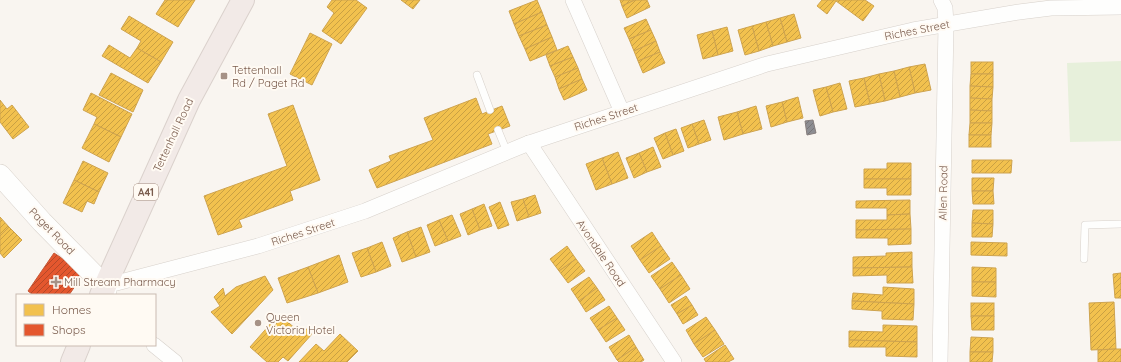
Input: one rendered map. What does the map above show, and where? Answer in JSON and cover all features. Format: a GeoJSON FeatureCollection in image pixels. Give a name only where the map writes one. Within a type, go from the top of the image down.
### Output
{"type":"FeatureCollection","features":[{"type":"Feature","properties":{"kind":"highway","name":"Tettenhall Road"},"geometry":{"type":"LineString","coordinates":[[106,292],[189,100],[243,0]]}},
{"type":"Feature","properties":{"kind":"highway"},"geometry":{"type":"LineString","coordinates":[[72,362],[79,346]]}},
{"type":"Feature","properties":{"kind":"street"},"geometry":{"type":"LineString","coordinates":[[573,0],[622,112]]}},
{"type":"Feature","properties":{"kind":"street","name":"Allen Road"},"geometry":{"type":"LineString","coordinates":[[940,362],[946,24],[945,8],[941,0]]}},
{"type":"Feature","properties":{"kind":"street","name":"Riches Street"},"geometry":{"type":"LineString","coordinates":[[106,292],[258,246],[366,211],[529,143],[767,64],[1019,6],[1051,8],[1121,7]]}},
{"type":"Feature","properties":{"kind":"street","name":"Avondale Road"},"geometry":{"type":"LineString","coordinates":[[529,143],[674,362]]}},
{"type":"Feature","properties":{"kind":"street","name":"Paget Road"},"geometry":{"type":"LineString","coordinates":[[0,175],[106,292]]}},
{"type":"Feature","properties":{"kind":"street"},"geometry":{"type":"LineString","coordinates":[[155,346],[174,362]]}},
{"type":"Feature","properties":{"kind":"lane"},"geometry":{"type":"LineString","coordinates":[[477,75],[490,110]]}},
{"type":"Feature","properties":{"kind":"lane"},"geometry":{"type":"LineString","coordinates":[[498,130],[508,152]]}},
{"type":"Feature","properties":{"kind":"lane"},"geometry":{"type":"LineString","coordinates":[[1084,258],[1085,225],[1121,224]]}},
{"type":"Feature","properties":{"kind":"green space"},"geometry":{"type":"Polygon","coordinates":[[[1121,61],[1121,141],[1070,142],[1067,63],[1121,61]]]}},
{"type":"Feature","properties":{"kind":"building: Homes"},"geometry":{"type":"Polygon","coordinates":[[[165,0],[195,0],[178,27],[156,14],[165,0]]]}},
{"type":"Feature","properties":{"kind":"building: Homes"},"geometry":{"type":"Polygon","coordinates":[[[332,0],[356,0],[367,8],[341,44],[322,31],[334,13],[327,7],[332,0]]]}},
{"type":"Feature","properties":{"kind":"building: Homes"},"geometry":{"type":"Polygon","coordinates":[[[401,0],[420,0],[413,9],[401,0]]]}},
{"type":"Feature","properties":{"kind":"building: Homes"},"geometry":{"type":"Polygon","coordinates":[[[537,0],[542,12],[514,24],[509,11],[537,0]]]}},
{"type":"Feature","properties":{"kind":"building: Homes"},"geometry":{"type":"Polygon","coordinates":[[[620,0],[635,0],[622,6],[620,0]]]}},
{"type":"Feature","properties":{"kind":"building: Homes"},"geometry":{"type":"Polygon","coordinates":[[[635,0],[647,0],[650,7],[627,18],[622,6],[635,0]]]}},
{"type":"Feature","properties":{"kind":"building: Homes"},"geometry":{"type":"Polygon","coordinates":[[[822,0],[865,0],[874,6],[863,21],[836,1],[827,14],[817,6],[822,0]]]}},
{"type":"Feature","properties":{"kind":"building: Homes"},"geometry":{"type":"Polygon","coordinates":[[[542,12],[547,25],[519,36],[514,24],[542,12]]]}},
{"type":"Feature","properties":{"kind":"building: Homes"},"geometry":{"type":"Polygon","coordinates":[[[794,14],[801,38],[787,42],[780,18],[794,14]]]}},
{"type":"Feature","properties":{"kind":"building: Homes"},"geometry":{"type":"Polygon","coordinates":[[[129,16],[173,42],[161,62],[137,48],[141,41],[121,29],[129,16]]]}},
{"type":"Feature","properties":{"kind":"building: Homes"},"geometry":{"type":"Polygon","coordinates":[[[780,18],[787,42],[773,46],[766,22],[780,18]]]}},
{"type":"Feature","properties":{"kind":"building: Homes"},"geometry":{"type":"Polygon","coordinates":[[[646,19],[651,30],[629,39],[624,28],[646,19]]]}},
{"type":"Feature","properties":{"kind":"building: Homes"},"geometry":{"type":"Polygon","coordinates":[[[766,22],[773,46],[759,51],[752,26],[766,22]]]}},
{"type":"Feature","properties":{"kind":"building: Homes"},"geometry":{"type":"Polygon","coordinates":[[[547,25],[552,37],[525,49],[519,36],[547,25]]]}},
{"type":"Feature","properties":{"kind":"building: Homes"},"geometry":{"type":"Polygon","coordinates":[[[752,26],[759,51],[745,55],[738,30],[752,26]]]}},
{"type":"Feature","properties":{"kind":"building: Homes"},"geometry":{"type":"Polygon","coordinates":[[[727,27],[733,51],[718,55],[712,31],[727,27]]]}},
{"type":"Feature","properties":{"kind":"building: Homes"},"geometry":{"type":"Polygon","coordinates":[[[651,30],[656,41],[634,51],[629,39],[651,30]]]}},
{"type":"Feature","properties":{"kind":"building: Homes"},"geometry":{"type":"Polygon","coordinates":[[[712,31],[718,55],[703,59],[697,35],[712,31]]]}},
{"type":"Feature","properties":{"kind":"building: Homes"},"geometry":{"type":"Polygon","coordinates":[[[310,33],[332,44],[312,85],[290,74],[310,33]]]}},
{"type":"Feature","properties":{"kind":"building: Homes"},"geometry":{"type":"Polygon","coordinates":[[[552,37],[557,50],[530,61],[525,49],[552,37]]]}},
{"type":"Feature","properties":{"kind":"building: Homes"},"geometry":{"type":"Polygon","coordinates":[[[656,41],[660,52],[638,61],[634,51],[656,41]]]}},
{"type":"Feature","properties":{"kind":"building: Homes"},"geometry":{"type":"Polygon","coordinates":[[[109,45],[130,58],[137,48],[161,62],[148,83],[102,56],[109,45]]]}},
{"type":"Feature","properties":{"kind":"building: Homes"},"geometry":{"type":"Polygon","coordinates":[[[568,46],[573,57],[550,66],[546,55],[568,46]]]}},
{"type":"Feature","properties":{"kind":"building: Homes"},"geometry":{"type":"Polygon","coordinates":[[[660,52],[665,63],[643,73],[638,61],[660,52]]]}},
{"type":"Feature","properties":{"kind":"building: Homes"},"geometry":{"type":"Polygon","coordinates":[[[573,57],[578,68],[555,77],[550,66],[573,57]]]}},
{"type":"Feature","properties":{"kind":"building: Homes"},"geometry":{"type":"Polygon","coordinates":[[[971,62],[993,62],[993,74],[971,74],[971,62]]]}},
{"type":"Feature","properties":{"kind":"building: Homes"},"geometry":{"type":"Polygon","coordinates":[[[925,64],[931,90],[915,93],[909,67],[925,64]]]}},
{"type":"Feature","properties":{"kind":"building: Homes"},"geometry":{"type":"Polygon","coordinates":[[[909,67],[915,93],[900,97],[894,71],[909,67]]]}},
{"type":"Feature","properties":{"kind":"building: Homes"},"geometry":{"type":"Polygon","coordinates":[[[578,68],[582,79],[559,89],[555,77],[578,68]]]}},
{"type":"Feature","properties":{"kind":"building: Homes"},"geometry":{"type":"Polygon","coordinates":[[[894,71],[900,97],[885,101],[879,74],[894,71]]]}},
{"type":"Feature","properties":{"kind":"building: Homes"},"geometry":{"type":"Polygon","coordinates":[[[111,73],[143,90],[133,112],[99,95],[111,73]]]}},
{"type":"Feature","properties":{"kind":"building: Homes"},"geometry":{"type":"Polygon","coordinates":[[[879,74],[885,101],[870,104],[864,78],[879,74]]]}},
{"type":"Feature","properties":{"kind":"building: Homes"},"geometry":{"type":"Polygon","coordinates":[[[971,74],[993,74],[993,87],[970,86],[971,74]]]}},
{"type":"Feature","properties":{"kind":"building: Homes"},"geometry":{"type":"Polygon","coordinates":[[[864,78],[870,104],[855,107],[849,81],[864,78]]]}},
{"type":"Feature","properties":{"kind":"building: Homes"},"geometry":{"type":"Polygon","coordinates":[[[582,79],[587,90],[564,100],[559,89],[582,79]]]}},
{"type":"Feature","properties":{"kind":"building: Homes"},"geometry":{"type":"Polygon","coordinates":[[[840,83],[847,109],[833,112],[826,87],[840,83]]]}},
{"type":"Feature","properties":{"kind":"building: Homes"},"geometry":{"type":"Polygon","coordinates":[[[970,86],[993,87],[992,99],[970,98],[970,86]]]}},
{"type":"Feature","properties":{"kind":"building: Homes"},"geometry":{"type":"Polygon","coordinates":[[[826,87],[833,112],[820,116],[813,90],[826,87]]]}},
{"type":"Feature","properties":{"kind":"building: Homes"},"geometry":{"type":"Polygon","coordinates":[[[91,93],[132,114],[121,137],[94,124],[97,117],[83,110],[91,93]]]}},
{"type":"Feature","properties":{"kind":"building: Homes"},"geometry":{"type":"Polygon","coordinates":[[[798,97],[803,118],[787,122],[782,102],[798,97]]]}},
{"type":"Feature","properties":{"kind":"building: Homes"},"geometry":{"type":"Polygon","coordinates":[[[476,98],[482,114],[502,106],[510,126],[488,134],[492,144],[377,188],[369,170],[391,161],[389,156],[433,140],[424,118],[476,98]]]}},
{"type":"Feature","properties":{"kind":"building: Homes"},"geometry":{"type":"Polygon","coordinates":[[[970,98],[992,99],[992,111],[970,110],[970,98]]]}},
{"type":"Feature","properties":{"kind":"building: Homes"},"geometry":{"type":"Polygon","coordinates":[[[0,100],[7,109],[12,105],[29,127],[13,139],[0,122],[0,100]]]}},
{"type":"Feature","properties":{"kind":"building: Homes"},"geometry":{"type":"Polygon","coordinates":[[[782,102],[787,122],[771,127],[766,106],[782,102]]]}},
{"type":"Feature","properties":{"kind":"building: Homes"},"geometry":{"type":"Polygon","coordinates":[[[293,105],[320,180],[290,191],[293,200],[239,220],[242,227],[218,235],[204,196],[287,166],[268,114],[293,105]]]}},
{"type":"Feature","properties":{"kind":"building: Homes"},"geometry":{"type":"Polygon","coordinates":[[[756,106],[762,129],[743,134],[737,112],[756,106]]]}},
{"type":"Feature","properties":{"kind":"building: Homes"},"geometry":{"type":"Polygon","coordinates":[[[970,110],[992,111],[992,123],[970,123],[970,110]]]}},
{"type":"Feature","properties":{"kind":"building: Homes"},"geometry":{"type":"Polygon","coordinates":[[[737,112],[743,134],[724,140],[718,117],[737,112]]]}},
{"type":"Feature","properties":{"kind":"building: Homes"},"geometry":{"type":"Polygon","coordinates":[[[704,120],[711,140],[699,144],[692,124],[704,120]]]}},
{"type":"Feature","properties":{"kind":"building: Homes"},"geometry":{"type":"Polygon","coordinates":[[[970,123],[992,123],[991,135],[969,135],[970,123]]]}},
{"type":"Feature","properties":{"kind":"building: Homes"},"geometry":{"type":"Polygon","coordinates":[[[94,124],[121,137],[109,162],[82,148],[94,124]]]}},
{"type":"Feature","properties":{"kind":"building: Homes"},"geometry":{"type":"Polygon","coordinates":[[[692,124],[699,144],[688,148],[681,128],[692,124]]]}},
{"type":"Feature","properties":{"kind":"building: Homes"},"geometry":{"type":"Polygon","coordinates":[[[676,129],[684,151],[673,155],[665,133],[676,129]]]}},
{"type":"Feature","properties":{"kind":"building: Homes"},"geometry":{"type":"Polygon","coordinates":[[[665,133],[673,155],[663,159],[654,138],[665,133]]]}},
{"type":"Feature","properties":{"kind":"building: Homes"},"geometry":{"type":"Polygon","coordinates":[[[969,135],[991,135],[991,147],[969,147],[969,135]]]}},
{"type":"Feature","properties":{"kind":"building: Homes"},"geometry":{"type":"Polygon","coordinates":[[[653,147],[661,167],[647,172],[639,153],[653,147]]]}},
{"type":"Feature","properties":{"kind":"building: Homes"},"geometry":{"type":"Polygon","coordinates":[[[618,152],[628,178],[612,184],[602,158],[618,152]]]}},
{"type":"Feature","properties":{"kind":"building: Homes"},"geometry":{"type":"Polygon","coordinates":[[[639,153],[647,172],[634,178],[626,158],[639,153]]]}},
{"type":"Feature","properties":{"kind":"building: Homes"},"geometry":{"type":"Polygon","coordinates":[[[602,158],[612,184],[596,190],[586,164],[602,158]]]}},
{"type":"Feature","properties":{"kind":"building: Homes"},"geometry":{"type":"Polygon","coordinates":[[[972,160],[1012,160],[1011,173],[972,173],[972,160]]]}},
{"type":"Feature","properties":{"kind":"building: Homes"},"geometry":{"type":"Polygon","coordinates":[[[83,161],[108,173],[99,192],[74,180],[83,161]]]}},
{"type":"Feature","properties":{"kind":"building: Homes"},"geometry":{"type":"Polygon","coordinates":[[[887,163],[911,163],[911,179],[864,179],[864,169],[887,169],[887,163]]]}},
{"type":"Feature","properties":{"kind":"building: Homes"},"geometry":{"type":"Polygon","coordinates":[[[972,178],[994,178],[993,191],[972,191],[972,178]]]}},
{"type":"Feature","properties":{"kind":"building: Homes"},"geometry":{"type":"Polygon","coordinates":[[[864,179],[911,179],[911,195],[887,195],[887,188],[864,188],[864,179]]]}},
{"type":"Feature","properties":{"kind":"building: Homes"},"geometry":{"type":"Polygon","coordinates":[[[74,180],[99,192],[94,204],[87,201],[82,212],[63,203],[74,180]]]}},
{"type":"Feature","properties":{"kind":"building: Homes"},"geometry":{"type":"Polygon","coordinates":[[[972,191],[993,191],[994,204],[973,204],[972,191]]]}},
{"type":"Feature","properties":{"kind":"building: Homes"},"geometry":{"type":"Polygon","coordinates":[[[535,195],[541,213],[529,217],[523,199],[535,195]]]}},
{"type":"Feature","properties":{"kind":"building: Homes"},"geometry":{"type":"Polygon","coordinates":[[[523,199],[529,217],[517,221],[511,202],[523,199]]]}},
{"type":"Feature","properties":{"kind":"building: Homes"},"geometry":{"type":"Polygon","coordinates":[[[910,200],[910,214],[887,215],[887,208],[856,208],[856,201],[910,200]]]}},
{"type":"Feature","properties":{"kind":"building: Homes"},"geometry":{"type":"Polygon","coordinates":[[[500,202],[509,225],[498,229],[489,207],[500,202]]]}},
{"type":"Feature","properties":{"kind":"building: Homes"},"geometry":{"type":"Polygon","coordinates":[[[484,204],[492,226],[480,230],[472,209],[484,204]]]}},
{"type":"Feature","properties":{"kind":"building: Homes"},"geometry":{"type":"Polygon","coordinates":[[[472,209],[480,230],[468,235],[460,214],[472,209]]]}},
{"type":"Feature","properties":{"kind":"building: Homes"},"geometry":{"type":"Polygon","coordinates":[[[973,210],[993,210],[993,224],[972,223],[973,210]]]}},
{"type":"Feature","properties":{"kind":"building: Homes"},"geometry":{"type":"Polygon","coordinates":[[[910,214],[911,229],[856,230],[856,220],[887,220],[887,215],[910,214]]]}},
{"type":"Feature","properties":{"kind":"building: Homes"},"geometry":{"type":"Polygon","coordinates":[[[452,215],[461,236],[448,241],[439,220],[452,215]]]}},
{"type":"Feature","properties":{"kind":"building: Homes"},"geometry":{"type":"Polygon","coordinates":[[[0,217],[9,227],[0,236],[0,217]]]}},
{"type":"Feature","properties":{"kind":"building: Homes"},"geometry":{"type":"Polygon","coordinates":[[[439,220],[448,241],[435,246],[427,225],[439,220]]]}},
{"type":"Feature","properties":{"kind":"building: Homes"},"geometry":{"type":"Polygon","coordinates":[[[972,223],[993,224],[992,237],[972,237],[972,223]]]}},
{"type":"Feature","properties":{"kind":"building: Homes"},"geometry":{"type":"Polygon","coordinates":[[[9,227],[22,240],[4,258],[0,253],[0,236],[9,227]]]}},
{"type":"Feature","properties":{"kind":"building: Homes"},"geometry":{"type":"Polygon","coordinates":[[[421,227],[430,252],[416,257],[407,232],[421,227]]]}},
{"type":"Feature","properties":{"kind":"building: Homes"},"geometry":{"type":"Polygon","coordinates":[[[911,229],[911,244],[888,245],[888,238],[856,238],[856,230],[911,229]]]}},
{"type":"Feature","properties":{"kind":"building: Homes"},"geometry":{"type":"Polygon","coordinates":[[[407,232],[416,257],[402,262],[393,238],[407,232]]]}},
{"type":"Feature","properties":{"kind":"building: Homes"},"geometry":{"type":"Polygon","coordinates":[[[652,232],[661,246],[640,260],[631,246],[652,232]]]}},
{"type":"Feature","properties":{"kind":"building: Homes"},"geometry":{"type":"Polygon","coordinates":[[[382,242],[391,266],[376,272],[367,248],[382,242]]]}},
{"type":"Feature","properties":{"kind":"building: Homes"},"geometry":{"type":"Polygon","coordinates":[[[971,242],[1007,243],[1007,256],[971,255],[971,242]]]}},
{"type":"Feature","properties":{"kind":"building: Homes"},"geometry":{"type":"Polygon","coordinates":[[[567,246],[576,259],[559,271],[550,259],[567,246]]]}},
{"type":"Feature","properties":{"kind":"building: Homes"},"geometry":{"type":"Polygon","coordinates":[[[661,246],[670,259],[649,273],[640,260],[661,246]]]}},
{"type":"Feature","properties":{"kind":"building: Homes"},"geometry":{"type":"Polygon","coordinates":[[[367,248],[376,272],[361,277],[352,253],[367,248]]]}},
{"type":"Feature","properties":{"kind":"building: Homes"},"geometry":{"type":"Polygon","coordinates":[[[912,252],[912,267],[853,268],[853,257],[886,256],[886,253],[912,252]]]}},
{"type":"Feature","properties":{"kind":"building: Homes"},"geometry":{"type":"Polygon","coordinates":[[[339,255],[348,282],[318,293],[308,267],[339,255]]]}},
{"type":"Feature","properties":{"kind":"building: Homes"},"geometry":{"type":"Polygon","coordinates":[[[576,259],[585,271],[568,283],[559,271],[576,259]]]}},
{"type":"Feature","properties":{"kind":"building: Homes"},"geometry":{"type":"Polygon","coordinates":[[[672,262],[681,275],[660,289],[651,276],[672,262]]]}},
{"type":"Feature","properties":{"kind":"building: Homes"},"geometry":{"type":"Polygon","coordinates":[[[308,267],[318,293],[287,303],[278,278],[308,267]]]}},
{"type":"Feature","properties":{"kind":"building: Homes"},"geometry":{"type":"Polygon","coordinates":[[[912,267],[913,283],[887,283],[887,275],[853,276],[853,268],[912,267]]]}},
{"type":"Feature","properties":{"kind":"building: Homes"},"geometry":{"type":"Polygon","coordinates":[[[972,267],[996,268],[996,282],[972,282],[972,267]]]}},
{"type":"Feature","properties":{"kind":"building: Homes"},"geometry":{"type":"Polygon","coordinates":[[[1121,273],[1121,298],[1115,298],[1113,274],[1121,273]]]}},
{"type":"Feature","properties":{"kind":"building: Homes"},"geometry":{"type":"Polygon","coordinates":[[[681,275],[690,289],[669,303],[660,289],[681,275]]]}},
{"type":"Feature","properties":{"kind":"building: Homes"},"geometry":{"type":"Polygon","coordinates":[[[265,276],[273,290],[232,334],[211,312],[220,306],[214,297],[223,288],[225,296],[236,287],[265,276]]]}},
{"type":"Feature","properties":{"kind":"building: Homes"},"geometry":{"type":"Polygon","coordinates":[[[589,277],[597,288],[579,301],[571,289],[589,277]]]}},
{"type":"Feature","properties":{"kind":"building: Homes"},"geometry":{"type":"Polygon","coordinates":[[[972,282],[996,282],[996,297],[972,296],[972,282]]]}},
{"type":"Feature","properties":{"kind":"building: Homes"},"geometry":{"type":"Polygon","coordinates":[[[883,287],[914,289],[914,304],[852,301],[853,293],[883,295],[883,287]]]}},
{"type":"Feature","properties":{"kind":"building: Homes"},"geometry":{"type":"Polygon","coordinates":[[[597,288],[605,300],[586,312],[579,301],[597,288]]]}},
{"type":"Feature","properties":{"kind":"building: Homes"},"geometry":{"type":"Polygon","coordinates":[[[686,296],[692,305],[677,314],[671,305],[686,296]]]}},
{"type":"Feature","properties":{"kind":"building: Homes"},"geometry":{"type":"Polygon","coordinates":[[[852,301],[914,304],[913,320],[882,319],[882,311],[852,309],[852,301]]]}},
{"type":"Feature","properties":{"kind":"building: Homes"},"geometry":{"type":"Polygon","coordinates":[[[1114,302],[1116,349],[1091,350],[1089,303],[1114,302]]]}},
{"type":"Feature","properties":{"kind":"building: Homes"},"geometry":{"type":"Polygon","coordinates":[[[971,303],[994,303],[994,316],[971,316],[971,303]]]}},
{"type":"Feature","properties":{"kind":"building: Homes"},"geometry":{"type":"Polygon","coordinates":[[[692,305],[698,315],[683,324],[677,314],[692,305]]]}},
{"type":"Feature","properties":{"kind":"building: Homes"},"geometry":{"type":"Polygon","coordinates":[[[609,306],[617,318],[598,330],[590,318],[609,306]]]}},
{"type":"Feature","properties":{"kind":"building: Homes"},"geometry":{"type":"Polygon","coordinates":[[[279,314],[299,332],[304,327],[312,334],[288,361],[283,357],[278,362],[267,362],[250,347],[279,314]]]}},
{"type":"Feature","properties":{"kind":"building: Homes"},"geometry":{"type":"Polygon","coordinates":[[[971,316],[994,316],[994,330],[972,330],[971,316]]]}},
{"type":"Feature","properties":{"kind":"building: Homes"},"geometry":{"type":"Polygon","coordinates":[[[706,317],[715,330],[694,344],[686,330],[706,317]]]}},
{"type":"Feature","properties":{"kind":"building: Homes"},"geometry":{"type":"Polygon","coordinates":[[[617,318],[625,330],[606,342],[598,330],[617,318]]]}},
{"type":"Feature","properties":{"kind":"building: Homes"},"geometry":{"type":"Polygon","coordinates":[[[883,325],[917,326],[917,342],[849,340],[849,331],[883,332],[883,325]]]}},
{"type":"Feature","properties":{"kind":"building: Homes"},"geometry":{"type":"Polygon","coordinates":[[[715,330],[724,344],[703,357],[694,344],[715,330]]]}},
{"type":"Feature","properties":{"kind":"building: Homes"},"geometry":{"type":"Polygon","coordinates":[[[340,334],[358,351],[347,362],[299,362],[316,344],[324,351],[340,334]]]}},
{"type":"Feature","properties":{"kind":"building: Homes"},"geometry":{"type":"Polygon","coordinates":[[[629,335],[636,347],[617,360],[609,347],[629,335]]]}},
{"type":"Feature","properties":{"kind":"building: Homes"},"geometry":{"type":"Polygon","coordinates":[[[971,337],[993,338],[993,352],[970,352],[971,337]]]}},
{"type":"Feature","properties":{"kind":"building: Homes"},"geometry":{"type":"Polygon","coordinates":[[[849,340],[917,342],[917,357],[886,356],[886,347],[849,347],[849,340]]]}},
{"type":"Feature","properties":{"kind":"building: Homes"},"geometry":{"type":"Polygon","coordinates":[[[725,345],[734,359],[728,362],[706,362],[704,359],[725,345]]]}},
{"type":"Feature","properties":{"kind":"building: Homes"},"geometry":{"type":"Polygon","coordinates":[[[636,347],[644,360],[641,362],[619,362],[617,360],[636,347]]]}},
{"type":"Feature","properties":{"kind":"building: Homes"},"geometry":{"type":"Polygon","coordinates":[[[1121,349],[1121,362],[1098,362],[1098,350],[1121,349]]]}},
{"type":"Feature","properties":{"kind":"building: Homes"},"geometry":{"type":"Polygon","coordinates":[[[970,352],[993,352],[992,362],[970,362],[970,352]]]}},
{"type":"Feature","properties":{"kind":"building: Shops","name":"Mill Stream Pharmacy"},"geometry":{"type":"Polygon","coordinates":[[[54,253],[84,273],[70,294],[32,294],[28,291],[54,253]]]}},
{"type":"Feature","properties":{"kind":"building: Industry"},"geometry":{"type":"Polygon","coordinates":[[[813,120],[816,133],[807,135],[805,121],[813,120]]]}},
{"type":"Feature","properties":{"kind":"place","name":"Tettenhall Rd / Paget Rd"},"geometry":{"type":"Point","coordinates":[224,76]}},
{"type":"Feature","properties":{"kind":"place","name":"Mill Stream Pharmacy"},"geometry":{"type":"Point","coordinates":[56,282]}},
{"type":"Feature","properties":{"kind":"place","name":"Queen Victoria Hotel"},"geometry":{"type":"Point","coordinates":[258,323]}}]}
